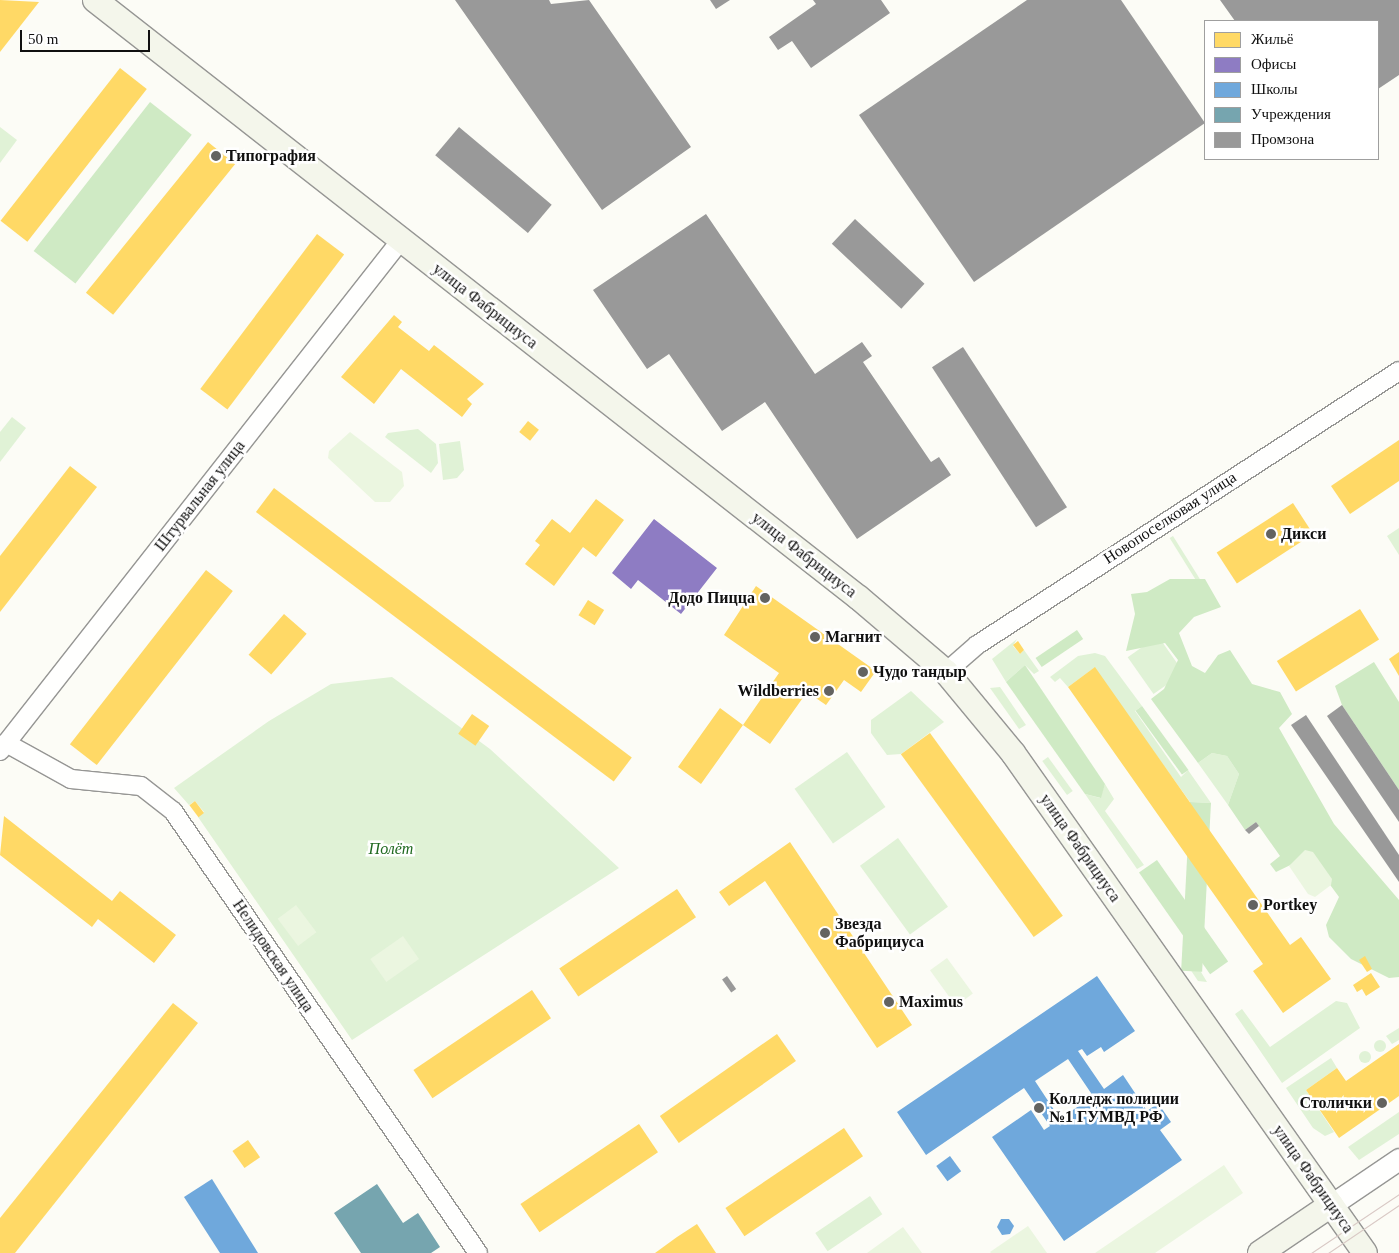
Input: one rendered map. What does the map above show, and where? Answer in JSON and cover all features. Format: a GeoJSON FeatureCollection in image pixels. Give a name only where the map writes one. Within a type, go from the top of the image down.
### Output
{"type":"FeatureCollection","features":[{"type":"Feature","properties":{"kind":"main road","name":"улица Фабрициуса"},"geometry":{"type":"LineString","coordinates":[[95,0],[859,598],[946,672],[1013,753],[1365,1253]]}},
{"type":"Feature","properties":{"kind":"main road"},"geometry":{"type":"LineString","coordinates":[[1260,1253],[1331,1204]]}},
{"type":"Feature","properties":{"kind":"street","name":"Штурвальная улица"},"geometry":{"type":"LineString","coordinates":[[3,748],[401,240]]}},
{"type":"Feature","properties":{"kind":"street","name":"Новопоселковая улица"},"geometry":{"type":"LineString","coordinates":[[946,672],[977,645],[1399,371]]}},
{"type":"Feature","properties":{"kind":"street","name":"Нелидовская улица"},"geometry":{"type":"LineString","coordinates":[[3,748],[71,779],[140,786],[173,811],[478,1253]]}},
{"type":"Feature","properties":{"kind":"street"},"geometry":{"type":"LineString","coordinates":[[1331,1204],[1399,1159]]}},
{"type":"Feature","properties":{"kind":"green space"},"geometry":{"type":"Polygon","coordinates":[[[150,102],[192,135],[75,284],[34,251],[150,102]]]}},
{"type":"Feature","properties":{"kind":"green space"},"geometry":{"type":"Polygon","coordinates":[[[0,127],[17,140],[0,163],[0,127]]]}},
{"type":"Feature","properties":{"kind":"green space"},"geometry":{"type":"Polygon","coordinates":[[[12,417],[26,428],[0,462],[0,432],[12,417]]]}},
{"type":"Feature","properties":{"kind":"green space"},"geometry":{"type":"Polygon","coordinates":[[[418,429],[436,444],[438,463],[431,473],[385,437],[388,433],[418,429]]]}},
{"type":"Feature","properties":{"kind":"green space"},"geometry":{"type":"Polygon","coordinates":[[[350,432],[402,472],[404,486],[390,502],[375,502],[328,458],[329,451],[350,432]]]}},
{"type":"Feature","properties":{"kind":"green space"},"geometry":{"type":"Polygon","coordinates":[[[460,441],[464,470],[457,478],[443,480],[439,444],[460,441]]]}},
{"type":"Feature","properties":{"kind":"green space"},"geometry":{"type":"Polygon","coordinates":[[[1399,528],[1399,555],[1387,536],[1399,528]]]}},
{"type":"Feature","properties":{"kind":"green space"},"geometry":{"type":"Polygon","coordinates":[[[1173,536],[1211,596],[1207,598],[1170,538],[1173,536]]]}},
{"type":"Feature","properties":{"kind":"green space"},"geometry":{"type":"Polygon","coordinates":[[[1170,579],[1205,579],[1221,607],[1194,617],[1179,633],[1192,666],[1205,673],[1218,655],[1230,650],[1252,684],[1280,692],[1292,714],[1279,728],[1334,824],[1399,900],[1399,977],[1389,978],[1351,959],[1329,937],[1326,925],[1339,897],[1309,856],[1276,872],[1270,864],[1280,856],[1256,822],[1245,830],[1228,805],[1239,774],[1227,756],[1212,753],[1198,763],[1151,699],[1164,689],[1178,660],[1165,643],[1126,651],[1135,614],[1131,594],[1147,592],[1170,579]]]}},
{"type":"Feature","properties":{"kind":"green space"},"geometry":{"type":"Polygon","coordinates":[[[1077,630],[1083,639],[1042,667],[1036,658],[1077,630]]]}},
{"type":"Feature","properties":{"kind":"green space"},"geometry":{"type":"Polygon","coordinates":[[[1158,636],[1184,673],[1154,694],[1128,657],[1158,636]]]}},
{"type":"Feature","properties":{"kind":"green space"},"geometry":{"type":"Polygon","coordinates":[[[1017,639],[1013,646],[1020,654],[1024,650],[1039,671],[1034,674],[1025,665],[1006,682],[992,659],[1017,639]]]}},
{"type":"Feature","properties":{"kind":"green space"},"geometry":{"type":"Polygon","coordinates":[[[1095,653],[1105,656],[1142,706],[1135,711],[1181,777],[1188,770],[1211,803],[1190,802],[1094,668],[1068,687],[1060,678],[1055,682],[1050,677],[1078,656],[1095,653]]]}},
{"type":"Feature","properties":{"kind":"green space"},"geometry":{"type":"Polygon","coordinates":[[[1374,662],[1399,702],[1399,790],[1342,705],[1335,686],[1374,662]]]}},
{"type":"Feature","properties":{"kind":"green space"},"geometry":{"type":"Polygon","coordinates":[[[1025,665],[1105,784],[1101,798],[1085,794],[1006,682],[1025,665]]]}},
{"type":"Feature","properties":{"kind":"green space","name":"Полёт"},"geometry":{"type":"Polygon","coordinates":[[[392,677],[490,749],[619,868],[352,1040],[198,817],[204,812],[195,801],[189,805],[174,788],[269,721],[331,684],[392,677]]]}},
{"type":"Feature","properties":{"kind":"green space"},"geometry":{"type":"Polygon","coordinates":[[[1000,687],[1026,725],[1019,729],[990,688],[1000,687]]]}},
{"type":"Feature","properties":{"kind":"green space"},"geometry":{"type":"Polygon","coordinates":[[[911,691],[944,722],[901,754],[887,755],[871,733],[871,720],[911,691]]]}},
{"type":"Feature","properties":{"kind":"green space"},"geometry":{"type":"Polygon","coordinates":[[[1142,706],[1188,770],[1182,775],[1136,711],[1142,706]]]}},
{"type":"Feature","properties":{"kind":"green space"},"geometry":{"type":"Polygon","coordinates":[[[847,752],[885,807],[833,844],[795,789],[847,752]]]}},
{"type":"Feature","properties":{"kind":"green space"},"geometry":{"type":"Polygon","coordinates":[[[1212,753],[1227,756],[1239,774],[1228,805],[1198,763],[1212,753]]]}},
{"type":"Feature","properties":{"kind":"green space"},"geometry":{"type":"Polygon","coordinates":[[[1048,757],[1073,791],[1067,795],[1042,761],[1048,757]]]}},
{"type":"Feature","properties":{"kind":"green space"},"geometry":{"type":"Polygon","coordinates":[[[1105,784],[1114,799],[1105,811],[1144,865],[1137,869],[1085,794],[1100,798],[1105,784]]]}},
{"type":"Feature","properties":{"kind":"green space"},"geometry":{"type":"Polygon","coordinates":[[[1190,802],[1211,803],[1202,972],[1181,971],[1190,802]]]}},
{"type":"Feature","properties":{"kind":"green space"},"geometry":{"type":"Polygon","coordinates":[[[898,838],[948,907],[910,934],[860,866],[898,838]]]}},
{"type":"Feature","properties":{"kind":"green space"},"geometry":{"type":"Polygon","coordinates":[[[1305,850],[1313,852],[1332,879],[1331,885],[1315,897],[1308,894],[1289,866],[1305,850]]]}},
{"type":"Feature","properties":{"kind":"green space"},"geometry":{"type":"Polygon","coordinates":[[[1157,860],[1228,962],[1210,974],[1139,873],[1157,860]]]}},
{"type":"Feature","properties":{"kind":"green space"},"geometry":{"type":"Polygon","coordinates":[[[296,905],[316,932],[298,946],[278,919],[296,905]]]}},
{"type":"Feature","properties":{"kind":"green space"},"geometry":{"type":"Polygon","coordinates":[[[403,936],[419,959],[386,982],[370,959],[403,936]]]}},
{"type":"Feature","properties":{"kind":"green space"},"geometry":{"type":"Polygon","coordinates":[[[947,958],[973,994],[956,1006],[930,970],[947,958]]]}},
{"type":"Feature","properties":{"kind":"green space"},"geometry":{"type":"Polygon","coordinates":[[[1194,962],[1207,982],[1198,981],[1188,966],[1194,962]]]}},
{"type":"Feature","properties":{"kind":"green space"},"geometry":{"type":"Polygon","coordinates":[[[1336,1001],[1347,1003],[1360,1028],[1282,1083],[1235,1014],[1242,1009],[1270,1047],[1336,1001]]]}},
{"type":"Feature","properties":{"kind":"green space"},"geometry":{"type":"Polygon","coordinates":[[[1399,1028],[1399,1040],[1392,1044],[1386,1036],[1399,1028]]]}},
{"type":"Feature","properties":{"kind":"green space"},"geometry":{"type":"Polygon","coordinates":[[[1378,1040],[1382,1040],[1386,1046],[1382,1052],[1378,1052],[1374,1048],[1374,1044],[1378,1040]]]}},
{"type":"Feature","properties":{"kind":"green space"},"geometry":{"type":"Polygon","coordinates":[[[1363,1051],[1367,1051],[1371,1057],[1367,1063],[1363,1063],[1359,1059],[1359,1055],[1363,1051]]]}},
{"type":"Feature","properties":{"kind":"green space"},"geometry":{"type":"Polygon","coordinates":[[[1331,1058],[1337,1068],[1306,1090],[1334,1132],[1325,1136],[1313,1128],[1286,1088],[1331,1058]]]}},
{"type":"Feature","properties":{"kind":"green space"},"geometry":{"type":"Polygon","coordinates":[[[1399,1112],[1399,1134],[1359,1160],[1348,1147],[1399,1112]]]}},
{"type":"Feature","properties":{"kind":"green space"},"geometry":{"type":"Polygon","coordinates":[[[1224,1165],[1243,1193],[1155,1253],[1095,1253],[1224,1165]]]}},
{"type":"Feature","properties":{"kind":"green space"},"geometry":{"type":"Polygon","coordinates":[[[870,1196],[882,1214],[828,1251],[815,1233],[870,1196]]]}},
{"type":"Feature","properties":{"kind":"green space"},"geometry":{"type":"Polygon","coordinates":[[[1028,1226],[1047,1253],[990,1252],[1028,1226]]]}},
{"type":"Feature","properties":{"kind":"green space"},"geometry":{"type":"Polygon","coordinates":[[[903,1227],[922,1253],[867,1253],[903,1227]]]}},
{"type":"Feature","properties":{"kind":"building: Жильё"},"geometry":{"type":"Polygon","coordinates":[[[0,0],[39,2],[0,52],[0,0]]]}},
{"type":"Feature","properties":{"kind":"building: Жильё"},"geometry":{"type":"Polygon","coordinates":[[[120,68],[147,89],[27,242],[1,221],[120,68]]]}},
{"type":"Feature","properties":{"kind":"building: Жильё"},"geometry":{"type":"Polygon","coordinates":[[[208,142],[235,164],[113,315],[86,293],[208,142]]]}},
{"type":"Feature","properties":{"kind":"building: Жильё"},"geometry":{"type":"Polygon","coordinates":[[[317,234],[344,254],[227,409],[200,389],[317,234]]]}},
{"type":"Feature","properties":{"kind":"building: Жильё"},"geometry":{"type":"Polygon","coordinates":[[[394,315],[402,322],[398,327],[429,351],[434,345],[484,384],[467,399],[472,404],[462,417],[401,369],[374,404],[341,377],[394,315]]]}},
{"type":"Feature","properties":{"kind":"building: Жильё"},"geometry":{"type":"Polygon","coordinates":[[[528,421],[539,430],[530,441],[519,432],[528,421]]]}},
{"type":"Feature","properties":{"kind":"building: Жильё"},"geometry":{"type":"Polygon","coordinates":[[[1399,440],[1399,481],[1350,514],[1331,486],[1399,440]]]}},
{"type":"Feature","properties":{"kind":"building: Жильё"},"geometry":{"type":"Polygon","coordinates":[[[70,466],[97,487],[0,612],[0,556],[70,466]]]}},
{"type":"Feature","properties":{"kind":"building: Жильё"},"geometry":{"type":"Polygon","coordinates":[[[274,488],[632,758],[614,782],[256,512],[274,488]]]}},
{"type":"Feature","properties":{"kind":"building: Жильё"},"geometry":{"type":"Polygon","coordinates":[[[596,499],[624,520],[596,557],[583,547],[554,586],[525,564],[540,545],[535,541],[552,519],[570,533],[596,499]]]}},
{"type":"Feature","properties":{"kind":"building: Жильё"},"geometry":{"type":"Polygon","coordinates":[[[1293,503],[1313,534],[1237,584],[1217,553],[1293,503]]]}},
{"type":"Feature","properties":{"kind":"building: Жильё"},"geometry":{"type":"Polygon","coordinates":[[[206,570],[233,591],[97,765],[70,744],[206,570]]]}},
{"type":"Feature","properties":{"kind":"building: Жильё"},"geometry":{"type":"Polygon","coordinates":[[[756,586],[876,671],[861,692],[844,680],[826,705],[807,692],[770,744],[743,725],[779,673],[724,635],[756,586]]]}},
{"type":"Feature","properties":{"kind":"building: Жильё"},"geometry":{"type":"Polygon","coordinates":[[[588,600],[604,610],[595,625],[578,615],[588,600]]]}},
{"type":"Feature","properties":{"kind":"building: Жильё"},"geometry":{"type":"Polygon","coordinates":[[[1360,609],[1379,640],[1296,691],[1277,661],[1360,609]]]}},
{"type":"Feature","properties":{"kind":"building: Жильё"},"geometry":{"type":"Polygon","coordinates":[[[284,614],[307,634],[271,674],[249,655],[284,614]]]}},
{"type":"Feature","properties":{"kind":"building: Жильё"},"geometry":{"type":"Polygon","coordinates":[[[1018,641],[1024,650],[1020,654],[1013,645],[1018,641]]]}},
{"type":"Feature","properties":{"kind":"building: Жильё"},"geometry":{"type":"Polygon","coordinates":[[[1399,652],[1399,676],[1389,659],[1399,652]]]}},
{"type":"Feature","properties":{"kind":"building: Жильё"},"geometry":{"type":"Polygon","coordinates":[[[1095,667],[1290,945],[1301,937],[1331,979],[1283,1013],[1253,971],[1263,964],[1068,687],[1095,667]]]}},
{"type":"Feature","properties":{"kind":"building: Жильё"},"geometry":{"type":"Polygon","coordinates":[[[720,708],[743,725],[701,784],[678,767],[720,708]]]}},
{"type":"Feature","properties":{"kind":"building: Жильё"},"geometry":{"type":"Polygon","coordinates":[[[472,714],[489,726],[475,746],[458,734],[472,714]]]}},
{"type":"Feature","properties":{"kind":"building: Жильё"},"geometry":{"type":"Polygon","coordinates":[[[930,733],[1063,916],[1034,937],[901,754],[930,733]]]}},
{"type":"Feature","properties":{"kind":"building: Жильё"},"geometry":{"type":"Polygon","coordinates":[[[195,801],[204,813],[198,817],[189,805],[195,801]]]}},
{"type":"Feature","properties":{"kind":"building: Жильё"},"geometry":{"type":"Polygon","coordinates":[[[4,816],[112,901],[120,891],[176,935],[154,963],[98,919],[92,927],[0,855],[4,816]]]}},
{"type":"Feature","properties":{"kind":"building: Жильё","name":"Звезда Фабрициуса"},"geometry":{"type":"Polygon","coordinates":[[[790,842],[912,1025],[877,1048],[765,881],[729,906],[719,892],[790,842]]]}},
{"type":"Feature","properties":{"kind":"building: Жильё"},"geometry":{"type":"Polygon","coordinates":[[[677,889],[696,917],[578,997],[559,968],[677,889]]]}},
{"type":"Feature","properties":{"kind":"building: Жильё"},"geometry":{"type":"Polygon","coordinates":[[[1365,956],[1372,969],[1367,972],[1359,960],[1365,956]]]}},
{"type":"Feature","properties":{"kind":"building: Жильё"},"geometry":{"type":"Polygon","coordinates":[[[1371,973],[1380,987],[1366,996],[1362,989],[1357,992],[1353,985],[1371,973]]]}},
{"type":"Feature","properties":{"kind":"building: Жильё"},"geometry":{"type":"Polygon","coordinates":[[[532,990],[551,1018],[432,1098],[413,1070],[532,990]]]}},
{"type":"Feature","properties":{"kind":"building: Жильё"},"geometry":{"type":"Polygon","coordinates":[[[173,1003],[198,1023],[15,1253],[0,1253],[0,1218],[173,1003]]]}},
{"type":"Feature","properties":{"kind":"building: Жильё"},"geometry":{"type":"Polygon","coordinates":[[[777,1034],[796,1061],[679,1143],[660,1116],[777,1034]]]}},
{"type":"Feature","properties":{"kind":"building: Жильё"},"geometry":{"type":"Polygon","coordinates":[[[1399,1044],[1399,1096],[1339,1138],[1306,1090],[1337,1068],[1346,1081],[1399,1044]]]}},
{"type":"Feature","properties":{"kind":"building: Жильё"},"geometry":{"type":"Polygon","coordinates":[[[639,1124],[658,1152],[539,1232],[520,1204],[639,1124]]]}},
{"type":"Feature","properties":{"kind":"building: Жильё"},"geometry":{"type":"Polygon","coordinates":[[[844,1128],[863,1156],[744,1236],[725,1208],[844,1128]]]}},
{"type":"Feature","properties":{"kind":"building: Жильё"},"geometry":{"type":"Polygon","coordinates":[[[248,1140],[260,1157],[244,1168],[232,1151],[248,1140]]]}},
{"type":"Feature","properties":{"kind":"building: Жильё"},"geometry":{"type":"Polygon","coordinates":[[[697,1224],[716,1253],[655,1253],[677,1237],[697,1224]]]}},
{"type":"Feature","properties":{"kind":"building: Офисы"},"geometry":{"type":"Polygon","coordinates":[[[654,519],[717,568],[681,614],[638,580],[631,589],[612,573],[654,519]]]}},
{"type":"Feature","properties":{"kind":"building: Школы"},"geometry":{"type":"Polygon","coordinates":[[[1097,976],[1135,1031],[1104,1052],[1101,1047],[1087,1056],[1082,1049],[1078,1051],[1104,1089],[1123,1075],[1147,1111],[1158,1103],[1171,1122],[1160,1130],[1182,1160],[1064,1241],[992,1137],[1031,1110],[1044,1130],[1050,1126],[1024,1088],[926,1155],[897,1112],[1097,976]],[[1068,1059],[1035,1081],[1060,1119],[1093,1096],[1068,1059]]]}},
{"type":"Feature","properties":{"kind":"building: Школы"},"geometry":{"type":"Polygon","coordinates":[[[950,1156],[961,1171],[947,1181],[936,1166],[950,1156]]]}},
{"type":"Feature","properties":{"kind":"building: Школы"},"geometry":{"type":"Polygon","coordinates":[[[212,1179],[258,1253],[220,1253],[184,1197],[212,1179]]]}},
{"type":"Feature","properties":{"kind":"building: Школы"},"geometry":{"type":"Polygon","coordinates":[[[1001,1219],[1009,1219],[1014,1226],[1010,1234],[1002,1235],[997,1227],[1001,1219]]]}},
{"type":"Feature","properties":{"kind":"building: Учреждения"},"geometry":{"type":"Polygon","coordinates":[[[377,1184],[403,1223],[418,1213],[440,1247],[431,1253],[361,1253],[334,1213],[377,1184]]]}},
{"type":"Feature","properties":{"kind":"building: Промзона"},"geometry":{"type":"Polygon","coordinates":[[[455,0],[549,0],[551,4],[589,0],[691,147],[602,210],[455,0]]]}},
{"type":"Feature","properties":{"kind":"building: Промзона"},"geometry":{"type":"Polygon","coordinates":[[[710,0],[730,0],[716,9],[710,0]]]}},
{"type":"Feature","properties":{"kind":"building: Промзона"},"geometry":{"type":"Polygon","coordinates":[[[813,0],[881,0],[890,13],[811,68],[792,41],[778,50],[769,37],[816,4],[813,0]]]}},
{"type":"Feature","properties":{"kind":"building: Промзона"},"geometry":{"type":"Polygon","coordinates":[[[1027,0],[1121,0],[1204,124],[974,282],[859,115],[1027,0]]]}},
{"type":"Feature","properties":{"kind":"building: Промзона"},"geometry":{"type":"Polygon","coordinates":[[[1220,0],[1399,0],[1399,75],[1379,88],[1379,20],[1234,20],[1220,0]]]}},
{"type":"Feature","properties":{"kind":"building: Промзона"},"geometry":{"type":"Polygon","coordinates":[[[459,127],[552,205],[528,233],[435,155],[459,127]]]}},
{"type":"Feature","properties":{"kind":"building: Промзона"},"geometry":{"type":"Polygon","coordinates":[[[706,214],[815,374],[862,342],[872,356],[863,362],[931,462],[939,457],[951,475],[857,539],[765,402],[722,431],[669,354],[647,369],[593,290],[706,214]]]}},
{"type":"Feature","properties":{"kind":"building: Промзона"},"geometry":{"type":"Polygon","coordinates":[[[855,219],[924,284],[901,309],[832,244],[855,219]]]}},
{"type":"Feature","properties":{"kind":"building: Промзона"},"geometry":{"type":"Polygon","coordinates":[[[963,347],[1067,507],[1036,527],[932,367],[963,347]]]}},
{"type":"Feature","properties":{"kind":"building: Промзона"},"geometry":{"type":"Polygon","coordinates":[[[1342,705],[1399,790],[1399,822],[1327,716],[1342,705]]]}},
{"type":"Feature","properties":{"kind":"building: Промзона"},"geometry":{"type":"Polygon","coordinates":[[[1306,715],[1399,855],[1399,882],[1291,725],[1306,715]]]}},
{"type":"Feature","properties":{"kind":"building: Промзона"},"geometry":{"type":"Polygon","coordinates":[[[1256,822],[1259,826],[1249,834],[1245,830],[1256,822]]]}},
{"type":"Feature","properties":{"kind":"building: Промзона"},"geometry":{"type":"Polygon","coordinates":[[[727,976],[736,989],[731,993],[722,979],[727,976]]]}},
{"type":"Feature","properties":{"kind":"tram line"},"geometry":{"type":"LineString","coordinates":[[1311,1253],[1399,1194]]}},
{"type":"Feature","properties":{"kind":"tram line"},"geometry":{"type":"LineString","coordinates":[[1328,1253],[1399,1205]]}},
{"type":"Feature","properties":{"kind":"place","name":"Типография"},"geometry":{"type":"Point","coordinates":[216,156]}},
{"type":"Feature","properties":{"kind":"place","name":"Дикси"},"geometry":{"type":"Point","coordinates":[1271,534]}},
{"type":"Feature","properties":{"kind":"place","name":"Додо Пицца"},"geometry":{"type":"Point","coordinates":[765,598]}},
{"type":"Feature","properties":{"kind":"place","name":"Магнит"},"geometry":{"type":"Point","coordinates":[815,637]}},
{"type":"Feature","properties":{"kind":"place","name":"Чудо тандыр"},"geometry":{"type":"Point","coordinates":[863,672]}},
{"type":"Feature","properties":{"kind":"place","name":"Wildberries"},"geometry":{"type":"Point","coordinates":[829,691]}},
{"type":"Feature","properties":{"kind":"place","name":"Portkey"},"geometry":{"type":"Point","coordinates":[1253,905]}},
{"type":"Feature","properties":{"kind":"place","name":"Звезда Фабрициуса"},"geometry":{"type":"Point","coordinates":[825,933]}},
{"type":"Feature","properties":{"kind":"place","name":"Maximus"},"geometry":{"type":"Point","coordinates":[889,1002]}},
{"type":"Feature","properties":{"kind":"place","name":"Столички"},"geometry":{"type":"Point","coordinates":[1382,1103]}},
{"type":"Feature","properties":{"kind":"place","name":"Колледж полиции №1 ГУМВД РФ"},"geometry":{"type":"Point","coordinates":[1039,1108]}}]}
